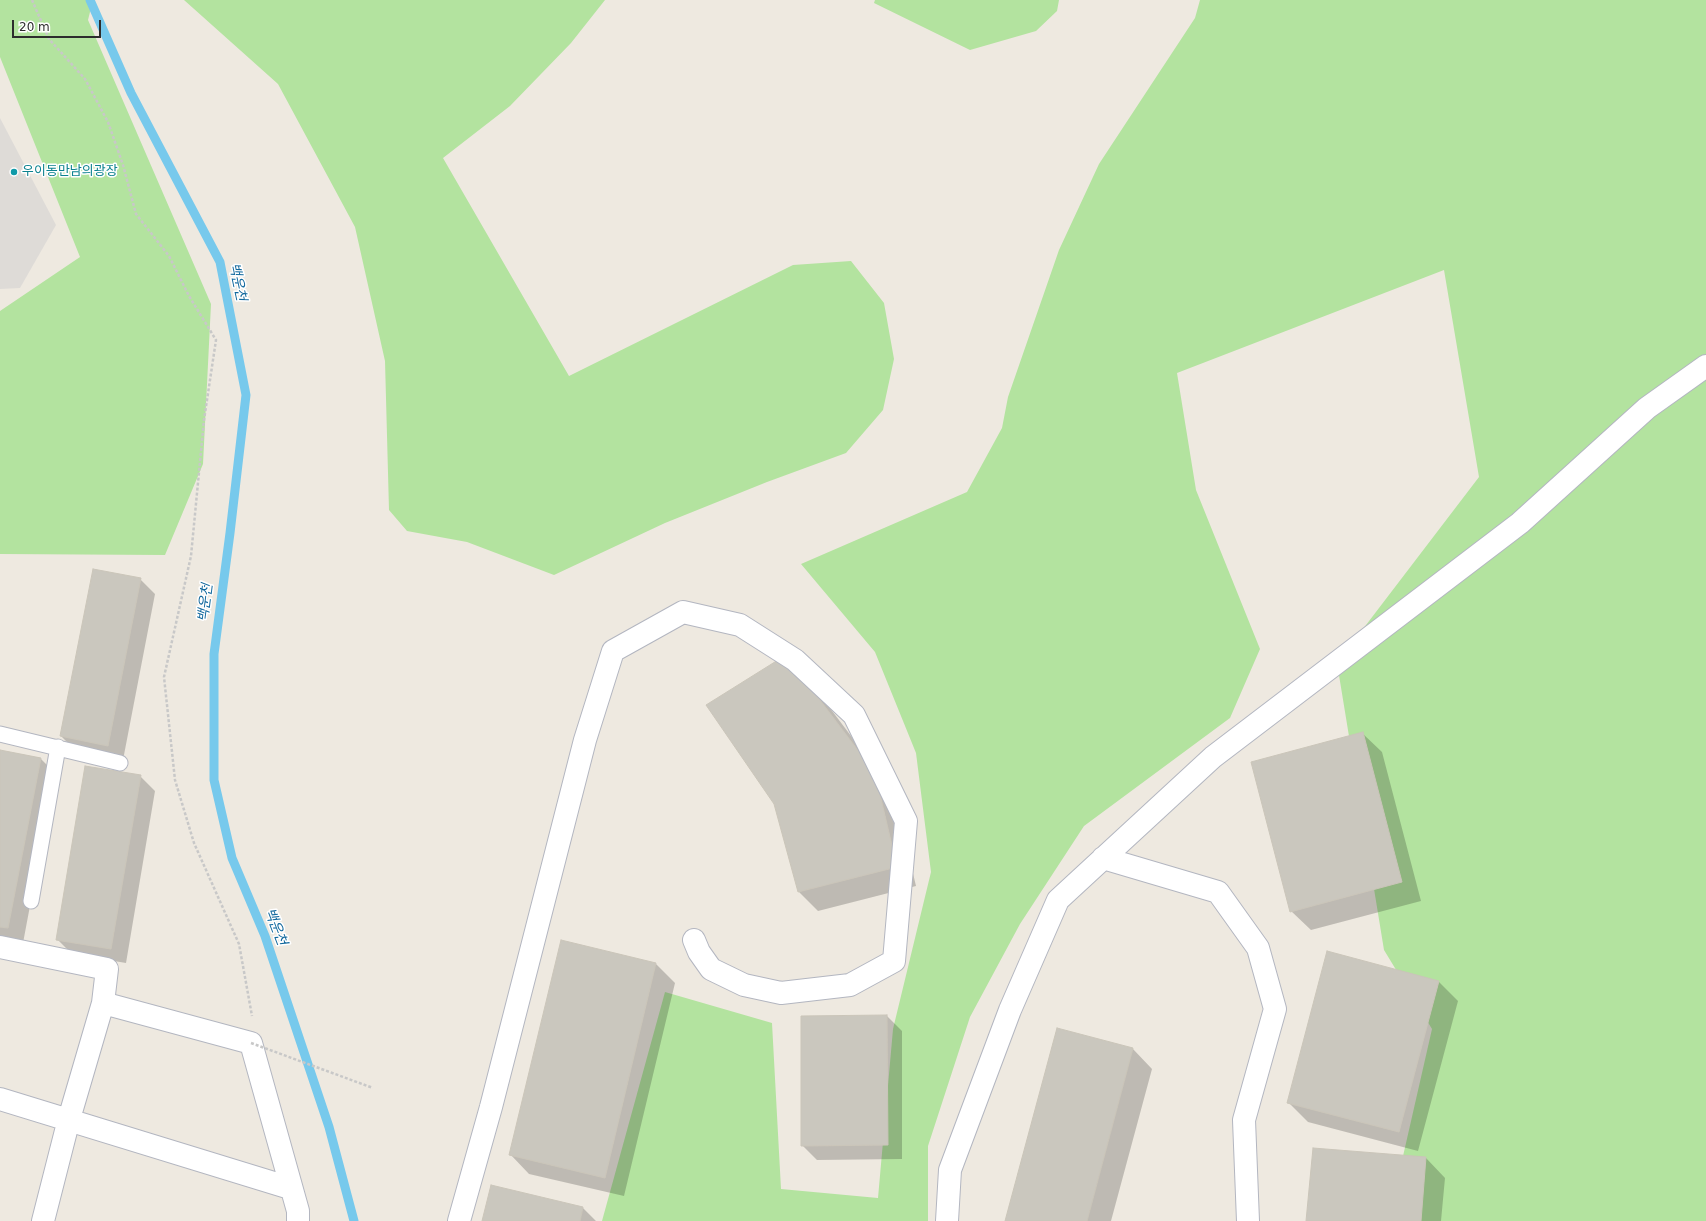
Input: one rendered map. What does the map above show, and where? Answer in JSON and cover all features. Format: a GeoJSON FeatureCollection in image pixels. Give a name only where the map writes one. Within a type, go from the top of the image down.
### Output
{"type":"FeatureCollection","features":[{"type":"Feature","properties":{"kind":"street"},"geometry":{"type":"LineString","coordinates":[[947,1221],[950,1170],[1019,989],[1058,900],[1213,757],[1520,523],[1647,408],[1706,366]]}},
{"type":"Feature","properties":{"kind":"street"},"geometry":{"type":"LineString","coordinates":[[459,1221],[491,1106],[585,740],[613,651],[683,612],[740,625],[795,660],[854,716],[906,821],[894,961],[850,985],[781,993],[744,985],[712,969],[699,952],[694,940]]}},
{"type":"Feature","properties":{"kind":"street"},"geometry":{"type":"LineString","coordinates":[[1103,858],[1218,892],[1258,948],[1275,1009],[1244,1120],[1248,1221]]}},
{"type":"Feature","properties":{"kind":"street"},"geometry":{"type":"LineString","coordinates":[[0,947],[107,969],[102,1003],[69,1119],[43,1221]]}},
{"type":"Feature","properties":{"kind":"street"},"geometry":{"type":"LineString","coordinates":[[102,1003],[257,1041],[290,1188],[298,1211],[298,1221]]}},
{"type":"Feature","properties":{"kind":"street"},"geometry":{"type":"LineString","coordinates":[[0,1099],[290,1188]]}},
{"type":"Feature","properties":{"kind":"lane"},"geometry":{"type":"LineString","coordinates":[[0,734],[120,763]]}},
{"type":"Feature","properties":{"kind":"lane"},"geometry":{"type":"LineString","coordinates":[[31,901],[58,747]]}},
{"type":"Feature","properties":{"kind":"path"},"geometry":{"type":"LineString","coordinates":[[32,0],[49,38],[85,79],[108,122],[123,165],[136,214],[169,256],[189,296],[216,340],[204,420],[191,556],[164,677],[175,780],[194,843],[239,944],[257,1041],[372,1088]]}},
{"type":"Feature","properties":{"kind":"green space"},"geometry":{"type":"Polygon","coordinates":[[[0,0],[93,0],[88,20],[211,304],[203,464],[165,555],[0,554],[0,311],[80,257],[0,57],[0,0]]]}},
{"type":"Feature","properties":{"kind":"green space"},"geometry":{"type":"Polygon","coordinates":[[[184,0],[605,0],[571,43],[510,106],[443,158],[569,376],[793,265],[851,261],[884,303],[894,359],[883,410],[846,453],[767,482],[665,523],[554,575],[467,542],[407,531],[389,510],[385,361],[355,227],[278,84],[184,0]]]}},
{"type":"Feature","properties":{"kind":"green space"},"geometry":{"type":"Polygon","coordinates":[[[875,0],[1059,0],[1057,11],[1036,31],[970,50],[874,3],[875,0]]]}},
{"type":"Feature","properties":{"kind":"green space"},"geometry":{"type":"Polygon","coordinates":[[[1200,0],[1706,0],[1706,1221],[1393,1221],[1393,1200],[1432,1029],[1384,950],[1337,663],[1479,477],[1444,270],[1177,373],[1196,490],[1260,649],[1230,718],[1084,826],[1020,924],[970,1017],[928,1146],[928,1221],[602,1221],[665,992],[772,1023],[781,1189],[878,1198],[893,1029],[931,872],[916,753],[875,652],[801,564],[967,492],[1002,428],[1008,397],[1059,250],[1099,164],[1195,18],[1200,0]]]}},
{"type":"Feature","properties":{"kind":"shaded area","name":"우이동만남의광장"},"geometry":{"type":"Polygon","coordinates":[[[0,118],[56,225],[20,288],[0,289],[0,118]]]}},
{"type":"Feature","properties":{"kind":"building"},"geometry":{"type":"Polygon","coordinates":[[[93,569],[141,578],[108,746],[60,736],[93,569]]]}},
{"type":"Feature","properties":{"kind":"building"},"geometry":{"type":"Polygon","coordinates":[[[786,655],[875,773],[897,867],[798,892],[774,804],[706,705],[786,655]]]}},
{"type":"Feature","properties":{"kind":"building"},"geometry":{"type":"Polygon","coordinates":[[[1363,732],[1402,882],[1290,912],[1251,762],[1363,732]]]}},
{"type":"Feature","properties":{"kind":"building"},"geometry":{"type":"Polygon","coordinates":[[[0,750],[41,758],[8,928],[0,927],[0,750]]]}},
{"type":"Feature","properties":{"kind":"building"},"geometry":{"type":"Polygon","coordinates":[[[85,766],[141,775],[111,949],[56,940],[85,766]]]}},
{"type":"Feature","properties":{"kind":"building"},"geometry":{"type":"Polygon","coordinates":[[[561,940],[656,963],[605,1178],[509,1155],[561,940]]]}},
{"type":"Feature","properties":{"kind":"building"},"geometry":{"type":"Polygon","coordinates":[[[1327,951],[1439,981],[1399,1132],[1287,1103],[1327,951]]]}},
{"type":"Feature","properties":{"kind":"building"},"geometry":{"type":"Polygon","coordinates":[[[887,1015],[888,1145],[801,1146],[801,1016],[887,1015]]]}},
{"type":"Feature","properties":{"kind":"building"},"geometry":{"type":"Polygon","coordinates":[[[1057,1028],[1133,1048],[1087,1221],[1005,1221],[1057,1028]]]}},
{"type":"Feature","properties":{"kind":"building"},"geometry":{"type":"Polygon","coordinates":[[[1313,1148],[1426,1157],[1421,1221],[1306,1221],[1313,1148]]]}},
{"type":"Feature","properties":{"kind":"building"},"geometry":{"type":"Polygon","coordinates":[[[491,1185],[583,1207],[580,1221],[482,1221],[491,1185]]]}},
{"type":"Feature","properties":{"kind":"waterway","name":"백운천"},"geometry":{"type":"LineString","coordinates":[[90,0],[131,93],[220,262],[246,395],[214,654],[214,780],[232,858],[265,936],[329,1127],[354,1221]]}},
{"type":"Feature","properties":{"kind":"place","name":"우이동만남의광장"},"geometry":{"type":"Point","coordinates":[14,172]}}]}
